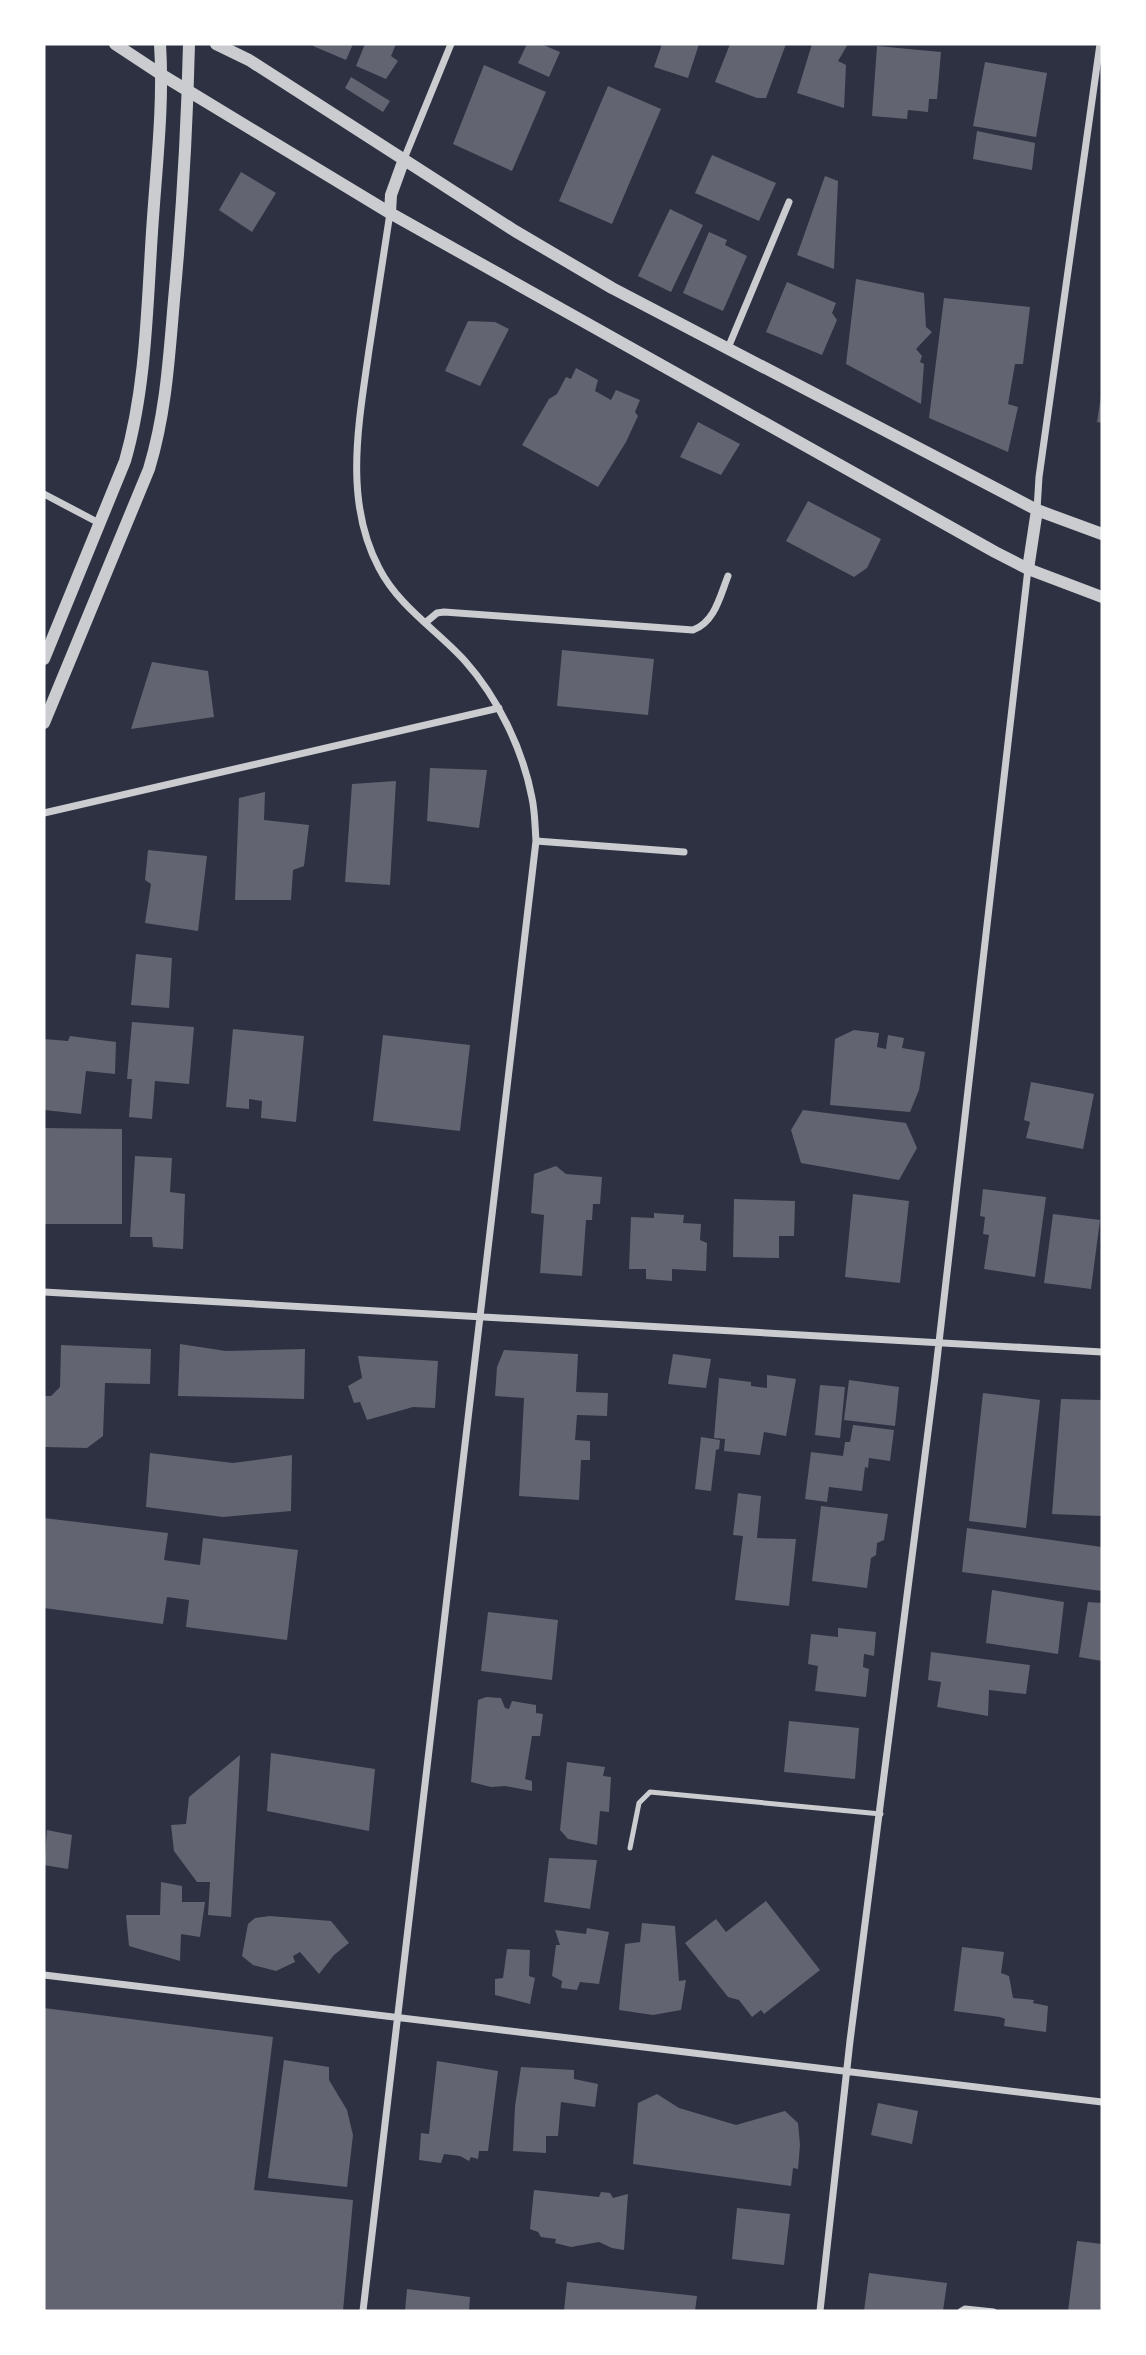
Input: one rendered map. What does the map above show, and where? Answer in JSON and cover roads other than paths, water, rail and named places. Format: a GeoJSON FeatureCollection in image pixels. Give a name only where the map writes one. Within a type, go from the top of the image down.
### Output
{"type":"FeatureCollection","features":[{"type":"Feature","properties":{"kind":"street"},"geometry":{"type":"LineString","coordinates":[[115,44],[390,213],[1027,569],[1102,597]]}},
{"type":"Feature","properties":{"kind":"street"},"geometry":{"type":"LineString","coordinates":[[44,659],[125,461],[133,434],[149,282],[162,75],[160,44]]}},
{"type":"Feature","properties":{"kind":"street"},"geometry":{"type":"LineString","coordinates":[[44,723],[149,469],[160,432],[165,402],[187,126],[188,44]]}},
{"type":"Feature","properties":{"kind":"street"},"geometry":{"type":"LineString","coordinates":[[216,44],[249,60],[515,231],[601,282],[1037,510],[1102,534]]}},
{"type":"Feature","properties":{"kind":"street"},"geometry":{"type":"LineString","coordinates":[[363,2311],[536,841],[533,799],[523,763],[499,708],[466,662],[399,598],[379,569],[365,534],[359,506],[356,470],[359,419],[391,195],[451,44]]}},
{"type":"Feature","properties":{"kind":"street"},"geometry":{"type":"LineString","coordinates":[[820,2311],[846,2071],[881,1814],[938,1343],[1027,569],[1100,44]]}},
{"type":"Feature","properties":{"kind":"street"},"geometry":{"type":"LineString","coordinates":[[727,348],[789,202]]}},
{"type":"Feature","properties":{"kind":"street"},"geometry":{"type":"LineString","coordinates":[[44,494],[122,532]]}},
{"type":"Feature","properties":{"kind":"street"},"geometry":{"type":"LineString","coordinates":[[425,623],[437,613],[444,612],[693,630],[703,626],[711,617],[728,576]]}},
{"type":"Feature","properties":{"kind":"street"},"geometry":{"type":"LineString","coordinates":[[44,813],[499,708]]}},
{"type":"Feature","properties":{"kind":"street"},"geometry":{"type":"LineString","coordinates":[[536,841],[684,852]]}},
{"type":"Feature","properties":{"kind":"street"},"geometry":{"type":"LineString","coordinates":[[44,1292],[1102,1352]]}},
{"type":"Feature","properties":{"kind":"street"},"geometry":{"type":"LineString","coordinates":[[44,1975],[1102,2102]]}},
{"type":"Feature","properties":{"kind":"lane"},"geometry":{"type":"LineString","coordinates":[[631,1847],[639,1803],[650,1792],[881,1814]]}},
{"type":"Feature","properties":{"kind":"lane"},"geometry":{"type":"LineString","coordinates":[[960,2311],[965,2308],[994,2311]]}}]}
